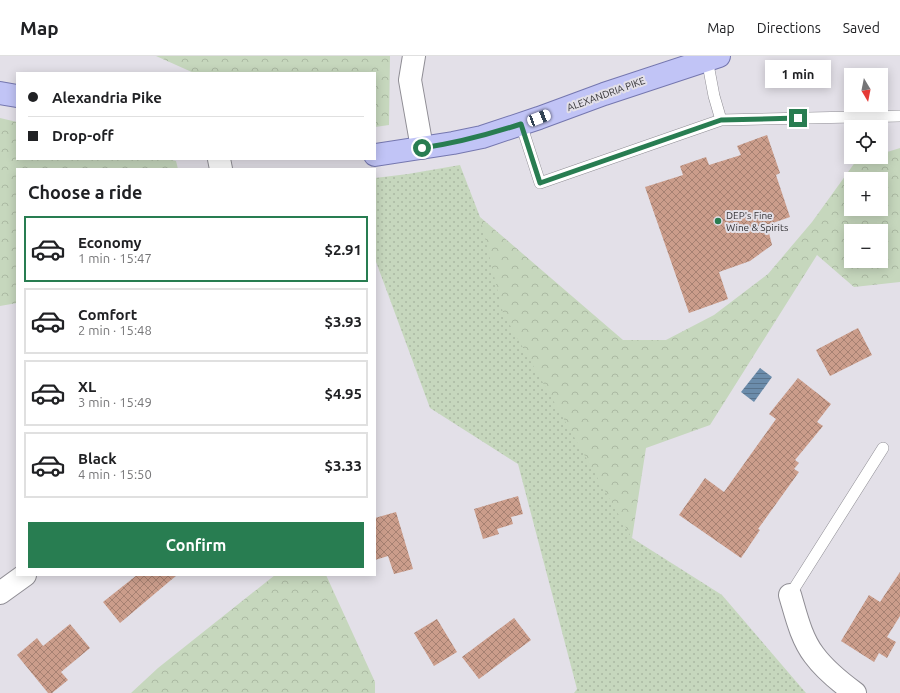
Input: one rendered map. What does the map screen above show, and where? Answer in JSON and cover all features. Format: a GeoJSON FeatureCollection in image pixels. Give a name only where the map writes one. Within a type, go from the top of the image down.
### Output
{"type":"FeatureCollection","features":[{"type":"Feature","properties":{"kind":"main road","name":"ALEXANDRIA PIKE"},"geometry":{"type":"LineString","coordinates":[[376,155],[482,137],[604,94],[713,58]]}},
{"type":"Feature","properties":{"kind":"main road"},"geometry":{"type":"LineString","coordinates":[[0,93],[16,96]]}},
{"type":"Feature","properties":{"kind":"street"},"geometry":{"type":"LineString","coordinates":[[414,56],[410,80],[422,148]]}},
{"type":"Feature","properties":{"kind":"street"},"geometry":{"type":"LineString","coordinates":[[0,593],[24,576]]}},
{"type":"Feature","properties":{"kind":"street"},"geometry":{"type":"LineString","coordinates":[[790,595],[800,628],[813,654],[826,668],[855,693]]}},
{"type":"Feature","properties":{"kind":"lane"},"geometry":{"type":"LineString","coordinates":[[713,58],[714,96],[721,120]]}},
{"type":"Feature","properties":{"kind":"lane"},"geometry":{"type":"LineString","coordinates":[[521,124],[540,183],[721,120],[900,116]]}},
{"type":"Feature","properties":{"kind":"lane"},"geometry":{"type":"LineString","coordinates":[[790,595],[883,448]]}},
{"type":"Feature","properties":{"kind":"green space"},"geometry":{"type":"Polygon","coordinates":[[[156,56],[390,56],[389,125],[376,127],[376,72],[192,72],[156,56]]]}},
{"type":"Feature","properties":{"kind":"green space"},"geometry":{"type":"Polygon","coordinates":[[[0,118],[16,122],[16,160],[176,161],[178,168],[16,168],[16,303],[0,306],[0,118]]]}},
{"type":"Feature","properties":{"kind":"green space"},"geometry":{"type":"Polygon","coordinates":[[[900,148],[900,282],[854,287],[817,255],[710,425],[646,448],[632,538],[503,313],[480,217],[623,340],[666,340],[714,315],[768,274],[812,222],[844,178],[844,216],[888,216],[888,172],[848,172],[854,164],[888,164],[888,152],[900,148]]]}},
{"type":"Feature","properties":{"kind":"green space"},"geometry":{"type":"Polygon","coordinates":[[[460,165],[480,217],[632,538],[722,595],[806,693],[574,693],[577,689],[518,464],[430,408],[376,262],[376,178],[460,165]]]}},
{"type":"Feature","properties":{"kind":"green space"},"geometry":{"type":"Polygon","coordinates":[[[274,576],[326,576],[375,682],[375,693],[131,693],[158,668],[274,576]]]}},
{"type":"Feature","properties":{"kind":"water"},"geometry":{"type":"Polygon","coordinates":[[[760,368],[772,377],[754,402],[741,392],[760,368]]]}},
{"type":"Feature","properties":{"kind":"building","name":"DEP's Fine Wine & Spirits"},"geometry":{"type":"Polygon","coordinates":[[[767,135],[780,173],[776,175],[790,217],[767,225],[772,245],[750,261],[719,272],[728,299],[689,313],[645,187],[683,175],[680,166],[706,157],[709,165],[741,155],[737,146],[767,135]]]}},
{"type":"Feature","properties":{"kind":"building"},"geometry":{"type":"Polygon","coordinates":[[[858,328],[872,355],[830,376],[816,350],[858,328]]]}},
{"type":"Feature","properties":{"kind":"building"},"geometry":{"type":"Polygon","coordinates":[[[798,378],[831,404],[817,422],[823,426],[795,460],[799,463],[794,469],[799,472],[758,529],[760,530],[741,558],[679,515],[705,478],[724,492],[776,419],[769,414],[798,378]]]}},
{"type":"Feature","properties":{"kind":"building"},"geometry":{"type":"Polygon","coordinates":[[[518,496],[523,514],[511,517],[513,524],[497,529],[499,534],[483,539],[474,509],[518,496]]]}},
{"type":"Feature","properties":{"kind":"building"},"geometry":{"type":"Polygon","coordinates":[[[396,512],[413,569],[394,574],[388,556],[376,560],[376,518],[396,512]]]}},
{"type":"Feature","properties":{"kind":"building"},"geometry":{"type":"Polygon","coordinates":[[[900,572],[900,616],[887,637],[896,642],[887,658],[879,653],[874,662],[841,641],[869,595],[880,602],[900,572]]]}},
{"type":"Feature","properties":{"kind":"building"},"geometry":{"type":"Polygon","coordinates":[[[136,576],[176,576],[120,623],[103,602],[136,576]]]}},
{"type":"Feature","properties":{"kind":"building"},"geometry":{"type":"Polygon","coordinates":[[[514,618],[531,640],[479,679],[462,657],[514,618]]]}},
{"type":"Feature","properties":{"kind":"building"},"geometry":{"type":"Polygon","coordinates":[[[437,619],[457,652],[434,666],[414,633],[437,619]]]}},
{"type":"Feature","properties":{"kind":"building"},"geometry":{"type":"Polygon","coordinates":[[[70,624],[90,648],[61,672],[68,680],[52,693],[48,693],[17,655],[37,638],[43,646],[70,624]]]}},
{"type":"Feature","properties":{"kind":"place","name":"DEP's Fine Wine & Spirits"},"geometry":{"type":"Point","coordinates":[718,221]}},
{"type":"Feature","properties":{"kind":"route"},"geometry":{"type":"LineString","coordinates":[[422,148],[482,137],[521,124],[540,183],[721,120],[798,118]]}}]}
